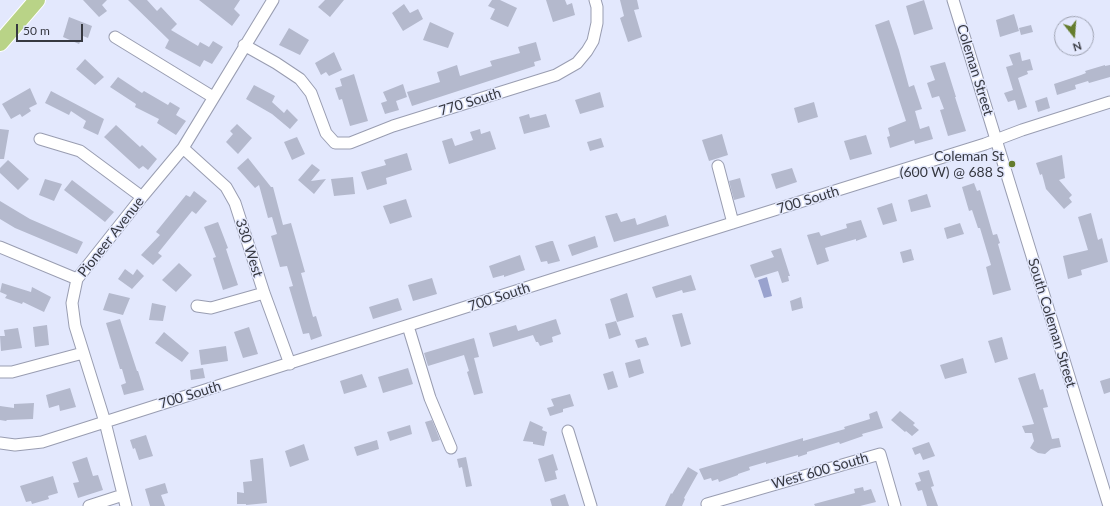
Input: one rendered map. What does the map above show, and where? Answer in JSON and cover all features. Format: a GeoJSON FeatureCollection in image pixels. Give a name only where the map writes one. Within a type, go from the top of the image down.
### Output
{"type":"FeatureCollection","features":[{"type":"Feature","properties":{"kind":"highway"},"geometry":{"type":"LineString","coordinates":[[0,43],[37,0]]}},
{"type":"Feature","properties":{"kind":"street","name":"Pioneer Avenue"},"geometry":{"type":"LineString","coordinates":[[126,506],[105,422],[75,326],[72,303],[77,279],[183,148],[244,45],[273,0]]}},
{"type":"Feature","properties":{"kind":"street","name":"770 South"},"geometry":{"type":"LineString","coordinates":[[244,45],[276,62],[300,79],[311,93],[326,134],[335,143],[350,143],[393,126],[556,75],[577,63],[593,41],[597,23],[597,7],[595,0]]}},
{"type":"Feature","properties":{"kind":"street","name":"Coleman Street"},"geometry":{"type":"LineString","coordinates":[[953,0],[996,140]]}},
{"type":"Feature","properties":{"kind":"street"},"geometry":{"type":"LineString","coordinates":[[115,37],[213,97]]}},
{"type":"Feature","properties":{"kind":"street","name":"700 South"},"geometry":{"type":"LineString","coordinates":[[0,442],[15,445],[42,442],[996,140],[1022,130],[1110,102]]}},
{"type":"Feature","properties":{"kind":"street"},"geometry":{"type":"LineString","coordinates":[[40,139],[80,151],[142,197]]}},
{"type":"Feature","properties":{"kind":"street","name":"South Coleman Street"},"geometry":{"type":"LineString","coordinates":[[996,140],[1109,506]]}},
{"type":"Feature","properties":{"kind":"street","name":"330 West"},"geometry":{"type":"LineString","coordinates":[[183,148],[226,187],[235,203],[264,293],[290,364]]}},
{"type":"Feature","properties":{"kind":"street"},"geometry":{"type":"LineString","coordinates":[[718,166],[733,223]]}},
{"type":"Feature","properties":{"kind":"street"},"geometry":{"type":"LineString","coordinates":[[0,247],[77,279]]}},
{"type":"Feature","properties":{"kind":"street"},"geometry":{"type":"LineString","coordinates":[[197,306],[211,308],[264,293]]}},
{"type":"Feature","properties":{"kind":"street"},"geometry":{"type":"LineString","coordinates":[[408,326],[430,398],[451,448]]}},
{"type":"Feature","properties":{"kind":"street"},"geometry":{"type":"LineString","coordinates":[[0,372],[12,372],[83,353]]}},
{"type":"Feature","properties":{"kind":"street"},"geometry":{"type":"LineString","coordinates":[[568,431],[591,506]]}},
{"type":"Feature","properties":{"kind":"street","name":"West 600 South"},"geometry":{"type":"LineString","coordinates":[[707,505],[880,454],[896,506]]}},
{"type":"Feature","properties":{"kind":"street"},"geometry":{"type":"LineString","coordinates":[[89,506],[123,495]]}},
{"type":"Feature","properties":{"kind":"water"},"geometry":{"type":"Polygon","coordinates":[[[767,277],[772,296],[764,298],[758,280],[767,277]]]}},
{"type":"Feature","properties":{"kind":"building"},"geometry":{"type":"Polygon","coordinates":[[[83,0],[107,0],[102,5],[107,11],[99,17],[83,0]]]}},
{"type":"Feature","properties":{"kind":"building"},"geometry":{"type":"Polygon","coordinates":[[[128,0],[147,0],[157,11],[161,7],[177,24],[171,30],[198,46],[200,42],[209,47],[213,41],[223,47],[212,64],[204,60],[200,67],[165,48],[169,40],[128,0]]]}},
{"type":"Feature","properties":{"kind":"building"},"geometry":{"type":"Polygon","coordinates":[[[199,0],[240,0],[234,9],[240,15],[232,26],[199,0]]]}},
{"type":"Feature","properties":{"kind":"building"},"geometry":{"type":"Polygon","coordinates":[[[325,0],[344,0],[330,17],[318,7],[325,0]]]}},
{"type":"Feature","properties":{"kind":"building"},"geometry":{"type":"Polygon","coordinates":[[[492,0],[500,0],[517,8],[508,27],[490,19],[495,9],[488,6],[492,0]]]}},
{"type":"Feature","properties":{"kind":"building"},"geometry":{"type":"Polygon","coordinates":[[[546,0],[565,0],[567,5],[572,3],[575,15],[553,22],[546,0]]]}},
{"type":"Feature","properties":{"kind":"building"},"geometry":{"type":"Polygon","coordinates":[[[620,0],[637,0],[639,9],[634,10],[642,37],[628,42],[620,18],[624,16],[620,0]]]}},
{"type":"Feature","properties":{"kind":"building"},"geometry":{"type":"Polygon","coordinates":[[[924,0],[933,29],[914,35],[906,6],[924,0]]]}},
{"type":"Feature","properties":{"kind":"building"},"geometry":{"type":"Polygon","coordinates":[[[404,4],[410,13],[418,9],[423,19],[403,31],[392,13],[404,4]]]}},
{"type":"Feature","properties":{"kind":"building"},"geometry":{"type":"Polygon","coordinates":[[[1014,14],[1019,31],[1000,37],[996,20],[1014,14]]]}},
{"type":"Feature","properties":{"kind":"building"},"geometry":{"type":"Polygon","coordinates":[[[69,17],[92,26],[88,38],[83,36],[79,44],[63,37],[69,17]]]}},
{"type":"Feature","properties":{"kind":"building"},"geometry":{"type":"Polygon","coordinates":[[[889,20],[909,87],[914,85],[922,109],[915,111],[920,129],[929,126],[933,139],[915,144],[914,140],[890,148],[887,137],[890,136],[888,128],[906,121],[875,25],[889,20]]]}},
{"type":"Feature","properties":{"kind":"building"},"geometry":{"type":"Polygon","coordinates":[[[430,22],[454,33],[448,48],[423,40],[430,22]]]}},
{"type":"Feature","properties":{"kind":"building"},"geometry":{"type":"Polygon","coordinates":[[[1031,25],[1033,32],[1021,35],[1019,28],[1031,25]]]}},
{"type":"Feature","properties":{"kind":"building"},"geometry":{"type":"Polygon","coordinates":[[[289,28],[309,40],[300,55],[279,45],[289,28]]]}},
{"type":"Feature","properties":{"kind":"building"},"geometry":{"type":"Polygon","coordinates":[[[536,42],[541,60],[534,62],[535,66],[412,106],[407,92],[440,82],[437,72],[457,65],[460,76],[492,66],[490,61],[520,53],[518,47],[536,42]]]}},
{"type":"Feature","properties":{"kind":"building"},"geometry":{"type":"Polygon","coordinates":[[[334,52],[342,70],[329,76],[326,72],[321,75],[315,63],[334,52]]]}},
{"type":"Feature","properties":{"kind":"building"},"geometry":{"type":"Polygon","coordinates":[[[1020,52],[1022,61],[1030,59],[1033,70],[1027,71],[1028,74],[1018,78],[1027,107],[1018,110],[1015,100],[1008,102],[1004,93],[1013,90],[1006,67],[1013,65],[1009,55],[1020,52]]]}},
{"type":"Feature","properties":{"kind":"building"},"geometry":{"type":"Polygon","coordinates":[[[85,59],[104,77],[95,85],[76,69],[85,59]]]}},
{"type":"Feature","properties":{"kind":"building"},"geometry":{"type":"Polygon","coordinates":[[[945,62],[966,131],[948,136],[940,110],[944,109],[939,96],[932,98],[927,83],[935,80],[930,66],[945,62]]]}},
{"type":"Feature","properties":{"kind":"building"},"geometry":{"type":"Polygon","coordinates":[[[1110,65],[1110,77],[1075,85],[1076,89],[1057,95],[1054,84],[1086,73],[1085,71],[1110,65]]]}},
{"type":"Feature","properties":{"kind":"building"},"geometry":{"type":"Polygon","coordinates":[[[354,74],[368,121],[350,126],[342,99],[339,100],[335,88],[342,86],[340,79],[354,74]]]}},
{"type":"Feature","properties":{"kind":"building"},"geometry":{"type":"Polygon","coordinates":[[[118,77],[142,93],[144,91],[168,105],[170,102],[180,108],[176,115],[186,121],[176,135],[157,123],[159,119],[135,107],[136,104],[110,87],[118,77]]]}},
{"type":"Feature","properties":{"kind":"building"},"geometry":{"type":"Polygon","coordinates":[[[403,84],[407,97],[396,101],[399,110],[385,114],[381,103],[387,101],[383,92],[403,84]]]}},
{"type":"Feature","properties":{"kind":"building"},"geometry":{"type":"Polygon","coordinates":[[[254,85],[275,96],[272,102],[284,113],[287,109],[298,120],[290,129],[272,114],[246,99],[254,85]]]}},
{"type":"Feature","properties":{"kind":"building"},"geometry":{"type":"Polygon","coordinates":[[[30,88],[37,104],[29,108],[31,111],[22,117],[20,114],[11,119],[2,104],[30,88]]]}},
{"type":"Feature","properties":{"kind":"building"},"geometry":{"type":"Polygon","coordinates":[[[51,91],[104,119],[98,135],[83,128],[86,121],[71,111],[69,115],[45,103],[51,91]]]}},
{"type":"Feature","properties":{"kind":"building"},"geometry":{"type":"Polygon","coordinates":[[[600,92],[604,107],[580,114],[575,100],[600,92]]]}},
{"type":"Feature","properties":{"kind":"building"},"geometry":{"type":"Polygon","coordinates":[[[1047,97],[1050,108],[1038,112],[1035,101],[1047,97]]]}},
{"type":"Feature","properties":{"kind":"building"},"geometry":{"type":"Polygon","coordinates":[[[814,102],[818,117],[798,123],[794,108],[814,102]]]}},
{"type":"Feature","properties":{"kind":"building"},"geometry":{"type":"Polygon","coordinates":[[[529,114],[530,118],[546,114],[550,127],[524,134],[519,117],[529,114]]]}},
{"type":"Feature","properties":{"kind":"building"},"geometry":{"type":"Polygon","coordinates":[[[237,124],[252,138],[238,154],[226,142],[233,134],[230,131],[237,124]]]}},
{"type":"Feature","properties":{"kind":"building"},"geometry":{"type":"Polygon","coordinates":[[[116,125],[140,147],[142,145],[157,159],[148,170],[143,166],[139,169],[104,137],[116,125]]]}},
{"type":"Feature","properties":{"kind":"building"},"geometry":{"type":"Polygon","coordinates":[[[0,129],[9,130],[4,159],[0,159],[0,129]]]}},
{"type":"Feature","properties":{"kind":"building"},"geometry":{"type":"Polygon","coordinates":[[[480,129],[481,134],[490,131],[496,149],[449,164],[442,141],[452,138],[455,146],[473,140],[470,132],[480,129]]]}},
{"type":"Feature","properties":{"kind":"building"},"geometry":{"type":"Polygon","coordinates":[[[722,134],[728,155],[709,161],[702,140],[722,134]]]}},
{"type":"Feature","properties":{"kind":"building"},"geometry":{"type":"Polygon","coordinates":[[[866,135],[872,154],[850,160],[844,141],[866,135]]]}},
{"type":"Feature","properties":{"kind":"building"},"geometry":{"type":"Polygon","coordinates":[[[297,137],[305,154],[292,160],[284,142],[297,137]]]}},
{"type":"Feature","properties":{"kind":"building"},"geometry":{"type":"Polygon","coordinates":[[[601,138],[604,147],[590,151],[587,142],[601,138]]]}},
{"type":"Feature","properties":{"kind":"building"},"geometry":{"type":"Polygon","coordinates":[[[407,153],[412,170],[386,178],[387,184],[367,190],[361,172],[386,165],[384,160],[407,153]]]}},
{"type":"Feature","properties":{"kind":"building"},"geometry":{"type":"Polygon","coordinates":[[[1062,155],[1065,178],[1059,180],[1072,195],[1069,198],[1072,202],[1064,209],[1046,189],[1042,174],[1040,175],[1036,163],[1062,155]]]}},
{"type":"Feature","properties":{"kind":"building"},"geometry":{"type":"Polygon","coordinates":[[[248,158],[271,187],[273,187],[283,225],[291,223],[305,272],[301,273],[313,317],[316,316],[322,336],[311,340],[309,333],[303,334],[289,287],[293,286],[287,266],[280,267],[271,236],[277,234],[272,217],[268,218],[259,185],[255,188],[237,168],[248,158]]]}},
{"type":"Feature","properties":{"kind":"building"},"geometry":{"type":"Polygon","coordinates":[[[8,160],[29,179],[18,190],[0,173],[0,168],[8,160]]]}},
{"type":"Feature","properties":{"kind":"building"},"geometry":{"type":"Polygon","coordinates":[[[312,164],[320,170],[311,181],[326,179],[314,194],[298,180],[312,164]]]}},
{"type":"Feature","properties":{"kind":"building"},"geometry":{"type":"Polygon","coordinates":[[[792,168],[797,182],[776,189],[771,174],[792,168]]]}},
{"type":"Feature","properties":{"kind":"building"},"geometry":{"type":"Polygon","coordinates":[[[353,177],[355,194],[334,196],[331,179],[353,177]]]}},
{"type":"Feature","properties":{"kind":"building"},"geometry":{"type":"Polygon","coordinates":[[[740,178],[745,197],[734,200],[729,181],[740,178]]]}},
{"type":"Feature","properties":{"kind":"building"},"geometry":{"type":"Polygon","coordinates":[[[45,179],[62,184],[54,201],[39,195],[45,179]]]}},
{"type":"Feature","properties":{"kind":"building"},"geometry":{"type":"Polygon","coordinates":[[[72,180],[114,212],[105,222],[64,190],[72,180]]]}},
{"type":"Feature","properties":{"kind":"building"},"geometry":{"type":"Polygon","coordinates":[[[974,183],[977,191],[980,190],[993,235],[997,234],[1000,243],[998,244],[1011,290],[993,295],[986,267],[991,265],[980,228],[978,228],[972,210],[969,211],[962,187],[974,183]]]}},
{"type":"Feature","properties":{"kind":"building"},"geometry":{"type":"Polygon","coordinates":[[[194,191],[207,201],[196,214],[192,211],[158,253],[162,256],[153,265],[141,255],[160,235],[156,232],[186,195],[190,197],[194,191]]]}},
{"type":"Feature","properties":{"kind":"building"},"geometry":{"type":"Polygon","coordinates":[[[927,194],[931,207],[911,212],[908,200],[927,194]]]}},
{"type":"Feature","properties":{"kind":"building"},"geometry":{"type":"Polygon","coordinates":[[[406,199],[412,217],[390,224],[383,206],[406,199]]]}},
{"type":"Feature","properties":{"kind":"building"},"geometry":{"type":"Polygon","coordinates":[[[0,201],[30,219],[83,242],[77,254],[15,228],[0,219],[0,201]]]}},
{"type":"Feature","properties":{"kind":"building"},"geometry":{"type":"Polygon","coordinates":[[[892,203],[897,221],[883,225],[877,208],[892,203]]]}},
{"type":"Feature","properties":{"kind":"building"},"geometry":{"type":"Polygon","coordinates":[[[617,213],[621,222],[635,218],[637,225],[666,215],[669,226],[614,242],[605,216],[617,213]]]}},
{"type":"Feature","properties":{"kind":"building"},"geometry":{"type":"Polygon","coordinates":[[[1091,213],[1098,240],[1102,238],[1108,262],[1081,270],[1082,275],[1068,279],[1063,256],[1088,250],[1078,217],[1091,213]]]}},
{"type":"Feature","properties":{"kind":"building"},"geometry":{"type":"Polygon","coordinates":[[[861,220],[867,237],[825,248],[829,261],[817,265],[807,235],[819,232],[821,236],[847,228],[846,224],[861,220]]]}},
{"type":"Feature","properties":{"kind":"building"},"geometry":{"type":"Polygon","coordinates":[[[218,222],[228,248],[226,249],[238,285],[223,290],[213,258],[216,257],[204,227],[218,222]]]}},
{"type":"Feature","properties":{"kind":"building"},"geometry":{"type":"Polygon","coordinates":[[[960,223],[964,234],[947,239],[944,228],[960,223]]]}},
{"type":"Feature","properties":{"kind":"building"},"geometry":{"type":"Polygon","coordinates":[[[595,236],[598,247],[572,256],[568,245],[595,236]]]}},
{"type":"Feature","properties":{"kind":"building"},"geometry":{"type":"Polygon","coordinates":[[[553,241],[560,261],[548,264],[547,261],[541,262],[535,246],[553,241]]]}},
{"type":"Feature","properties":{"kind":"building"},"geometry":{"type":"Polygon","coordinates":[[[781,248],[790,276],[788,276],[789,281],[782,283],[778,271],[755,278],[750,265],[774,257],[771,251],[781,248]]]}},
{"type":"Feature","properties":{"kind":"building"},"geometry":{"type":"Polygon","coordinates":[[[911,249],[914,260],[903,263],[900,252],[911,249]]]}},
{"type":"Feature","properties":{"kind":"building"},"geometry":{"type":"Polygon","coordinates":[[[520,255],[525,270],[504,277],[504,275],[493,278],[489,266],[520,255]]]}},
{"type":"Feature","properties":{"kind":"building"},"geometry":{"type":"Polygon","coordinates":[[[179,263],[192,275],[176,292],[162,280],[179,263]]]}},
{"type":"Feature","properties":{"kind":"building"},"geometry":{"type":"Polygon","coordinates":[[[125,269],[133,275],[137,269],[144,276],[132,289],[118,279],[125,269]]]}},
{"type":"Feature","properties":{"kind":"building"},"geometry":{"type":"Polygon","coordinates":[[[691,275],[696,290],[683,293],[682,290],[656,298],[652,287],[691,275]]]}},
{"type":"Feature","properties":{"kind":"building"},"geometry":{"type":"Polygon","coordinates":[[[432,278],[437,294],[413,301],[408,285],[432,278]]]}},
{"type":"Feature","properties":{"kind":"building"},"geometry":{"type":"Polygon","coordinates":[[[2,283],[31,292],[32,287],[51,297],[44,312],[23,302],[22,304],[5,298],[7,295],[0,292],[2,283]]]}},
{"type":"Feature","properties":{"kind":"building"},"geometry":{"type":"Polygon","coordinates":[[[109,293],[130,298],[123,315],[103,310],[109,293]]]}},
{"type":"Feature","properties":{"kind":"building"},"geometry":{"type":"Polygon","coordinates":[[[627,293],[634,317],[617,322],[610,299],[627,293]]]}},
{"type":"Feature","properties":{"kind":"building"},"geometry":{"type":"Polygon","coordinates":[[[801,297],[803,308],[792,311],[790,301],[801,297]]]}},
{"type":"Feature","properties":{"kind":"building"},"geometry":{"type":"Polygon","coordinates":[[[398,298],[402,310],[373,319],[369,307],[398,298]]]}},
{"type":"Feature","properties":{"kind":"building"},"geometry":{"type":"Polygon","coordinates":[[[152,303],[166,306],[163,321],[149,320],[152,303]]]}},
{"type":"Feature","properties":{"kind":"building"},"geometry":{"type":"Polygon","coordinates":[[[682,313],[691,344],[681,347],[672,315],[682,313]]]}},
{"type":"Feature","properties":{"kind":"building"},"geometry":{"type":"Polygon","coordinates":[[[120,319],[144,390],[124,395],[121,385],[126,383],[122,369],[120,369],[106,323],[120,319]]]}},
{"type":"Feature","properties":{"kind":"building"},"geometry":{"type":"Polygon","coordinates":[[[556,319],[561,334],[552,337],[553,342],[540,346],[538,342],[536,342],[533,335],[493,347],[489,333],[516,325],[518,331],[556,319]]]}},
{"type":"Feature","properties":{"kind":"building"},"geometry":{"type":"Polygon","coordinates":[[[616,321],[621,335],[609,339],[605,324],[616,321]]]}},
{"type":"Feature","properties":{"kind":"building"},"geometry":{"type":"Polygon","coordinates":[[[47,325],[49,345],[35,347],[33,327],[47,325]]]}},
{"type":"Feature","properties":{"kind":"building"},"geometry":{"type":"Polygon","coordinates":[[[249,327],[258,354],[243,358],[234,332],[249,327]]]}},
{"type":"Feature","properties":{"kind":"building"},"geometry":{"type":"Polygon","coordinates":[[[18,328],[22,348],[1,351],[0,336],[5,336],[4,330],[18,328]]]}},
{"type":"Feature","properties":{"kind":"building"},"geometry":{"type":"Polygon","coordinates":[[[164,332],[189,353],[182,362],[155,343],[164,332]]]}},
{"type":"Feature","properties":{"kind":"building"},"geometry":{"type":"Polygon","coordinates":[[[646,337],[649,345],[638,348],[635,340],[646,337]]]}},
{"type":"Feature","properties":{"kind":"building"},"geometry":{"type":"Polygon","coordinates":[[[1002,337],[1008,359],[995,363],[988,341],[1002,337]]]}},
{"type":"Feature","properties":{"kind":"building"},"geometry":{"type":"Polygon","coordinates":[[[474,338],[479,357],[474,358],[483,393],[474,395],[467,372],[469,371],[464,355],[428,366],[424,353],[474,338]]]}},
{"type":"Feature","properties":{"kind":"building"},"geometry":{"type":"Polygon","coordinates":[[[226,346],[228,361],[201,365],[199,350],[226,346]]]}},
{"type":"Feature","properties":{"kind":"building"},"geometry":{"type":"Polygon","coordinates":[[[963,358],[967,373],[945,379],[940,365],[963,358]]]}},
{"type":"Feature","properties":{"kind":"building"},"geometry":{"type":"Polygon","coordinates":[[[640,359],[644,373],[629,378],[625,363],[640,359]]]}},
{"type":"Feature","properties":{"kind":"building"},"geometry":{"type":"Polygon","coordinates":[[[203,368],[205,378],[191,380],[190,370],[203,368]]]}},
{"type":"Feature","properties":{"kind":"building"},"geometry":{"type":"Polygon","coordinates":[[[408,368],[413,384],[383,393],[378,377],[408,368]]]}},
{"type":"Feature","properties":{"kind":"building"},"geometry":{"type":"Polygon","coordinates":[[[613,371],[618,387],[608,390],[603,374],[613,371]]]}},
{"type":"Feature","properties":{"kind":"building"},"geometry":{"type":"Polygon","coordinates":[[[1035,373],[1040,390],[1043,389],[1048,407],[1043,408],[1052,439],[1059,438],[1061,447],[1051,449],[1045,454],[1038,453],[1030,448],[1034,441],[1032,433],[1025,433],[1022,426],[1034,424],[1018,378],[1035,373]]]}},
{"type":"Feature","properties":{"kind":"building"},"geometry":{"type":"Polygon","coordinates":[[[362,374],[367,387],[344,394],[340,381],[362,374]]]}},
{"type":"Feature","properties":{"kind":"building"},"geometry":{"type":"Polygon","coordinates":[[[1110,378],[1110,392],[1104,394],[1100,381],[1110,378]]]}},
{"type":"Feature","properties":{"kind":"building"},"geometry":{"type":"Polygon","coordinates":[[[70,388],[76,407],[60,411],[59,405],[49,408],[46,395],[70,388]]]}},
{"type":"Feature","properties":{"kind":"building"},"geometry":{"type":"Polygon","coordinates":[[[570,394],[574,406],[563,409],[563,412],[550,416],[547,408],[554,406],[551,399],[570,394]]]}},
{"type":"Feature","properties":{"kind":"building"},"geometry":{"type":"Polygon","coordinates":[[[34,403],[33,419],[0,420],[0,406],[14,408],[14,404],[34,403]]]}},
{"type":"Feature","properties":{"kind":"building"},"geometry":{"type":"Polygon","coordinates":[[[877,411],[883,428],[862,434],[863,436],[840,444],[839,442],[807,452],[807,454],[798,457],[798,455],[749,467],[750,470],[719,482],[718,479],[712,481],[711,478],[704,480],[699,469],[803,438],[803,441],[845,429],[844,427],[870,419],[869,414],[877,411]]]}},
{"type":"Feature","properties":{"kind":"building"},"geometry":{"type":"Polygon","coordinates":[[[900,411],[915,423],[913,425],[919,430],[912,436],[891,420],[900,411]]]}},
{"type":"Feature","properties":{"kind":"building"},"geometry":{"type":"Polygon","coordinates":[[[432,420],[440,440],[432,442],[425,422],[432,420]]]}},
{"type":"Feature","properties":{"kind":"building"},"geometry":{"type":"Polygon","coordinates":[[[530,421],[543,427],[542,430],[547,432],[544,446],[533,444],[533,442],[523,441],[530,421]]]}},
{"type":"Feature","properties":{"kind":"building"},"geometry":{"type":"Polygon","coordinates":[[[410,425],[412,434],[390,441],[387,432],[410,425]]]}},
{"type":"Feature","properties":{"kind":"building"},"geometry":{"type":"Polygon","coordinates":[[[146,435],[153,456],[139,460],[135,448],[133,449],[130,440],[146,435]]]}},
{"type":"Feature","properties":{"kind":"building"},"geometry":{"type":"Polygon","coordinates":[[[377,440],[379,449],[357,456],[354,447],[377,440]]]}},
{"type":"Feature","properties":{"kind":"building"},"geometry":{"type":"Polygon","coordinates":[[[929,442],[935,456],[923,460],[920,453],[915,455],[912,448],[929,442]]]}},
{"type":"Feature","properties":{"kind":"building"},"geometry":{"type":"Polygon","coordinates":[[[304,444],[309,460],[290,467],[285,451],[304,444]]]}},
{"type":"Feature","properties":{"kind":"building"},"geometry":{"type":"Polygon","coordinates":[[[553,454],[558,470],[555,471],[557,479],[545,482],[538,459],[553,454]]]}},
{"type":"Feature","properties":{"kind":"building"},"geometry":{"type":"Polygon","coordinates":[[[87,457],[93,476],[98,475],[103,490],[78,498],[73,483],[79,482],[72,462],[87,457]]]}},
{"type":"Feature","properties":{"kind":"building"},"geometry":{"type":"Polygon","coordinates":[[[466,457],[472,486],[466,487],[462,467],[459,468],[457,459],[466,457]]]}},
{"type":"Feature","properties":{"kind":"building"},"geometry":{"type":"Polygon","coordinates":[[[263,458],[267,503],[246,505],[237,504],[237,492],[244,493],[243,482],[252,481],[250,460],[263,458]]]}},
{"type":"Feature","properties":{"kind":"building"},"geometry":{"type":"Polygon","coordinates":[[[688,467],[698,473],[684,498],[685,499],[682,506],[665,506],[671,493],[672,494],[688,467]]]}},
{"type":"Feature","properties":{"kind":"building"},"geometry":{"type":"Polygon","coordinates":[[[929,470],[934,486],[931,487],[938,506],[927,506],[922,490],[918,491],[915,483],[921,481],[918,473],[929,470]]]}},
{"type":"Feature","properties":{"kind":"building"},"geometry":{"type":"Polygon","coordinates":[[[53,476],[58,493],[48,496],[49,499],[32,504],[31,501],[26,502],[20,486],[53,476]]]}},
{"type":"Feature","properties":{"kind":"building"},"geometry":{"type":"Polygon","coordinates":[[[165,483],[168,493],[161,495],[165,506],[150,506],[145,489],[165,483]]]}},
{"type":"Feature","properties":{"kind":"building"},"geometry":{"type":"Polygon","coordinates":[[[863,487],[864,491],[871,489],[876,502],[860,506],[815,506],[814,504],[855,493],[854,489],[863,487]]]}},
{"type":"Feature","properties":{"kind":"building"},"geometry":{"type":"Polygon","coordinates":[[[565,494],[569,506],[552,506],[550,499],[565,494]]]}},
{"type":"Feature","properties":{"kind":"place","name":"Coleman St (600 W) @ 688 S"},"geometry":{"type":"Point","coordinates":[1012,164]}}]}
